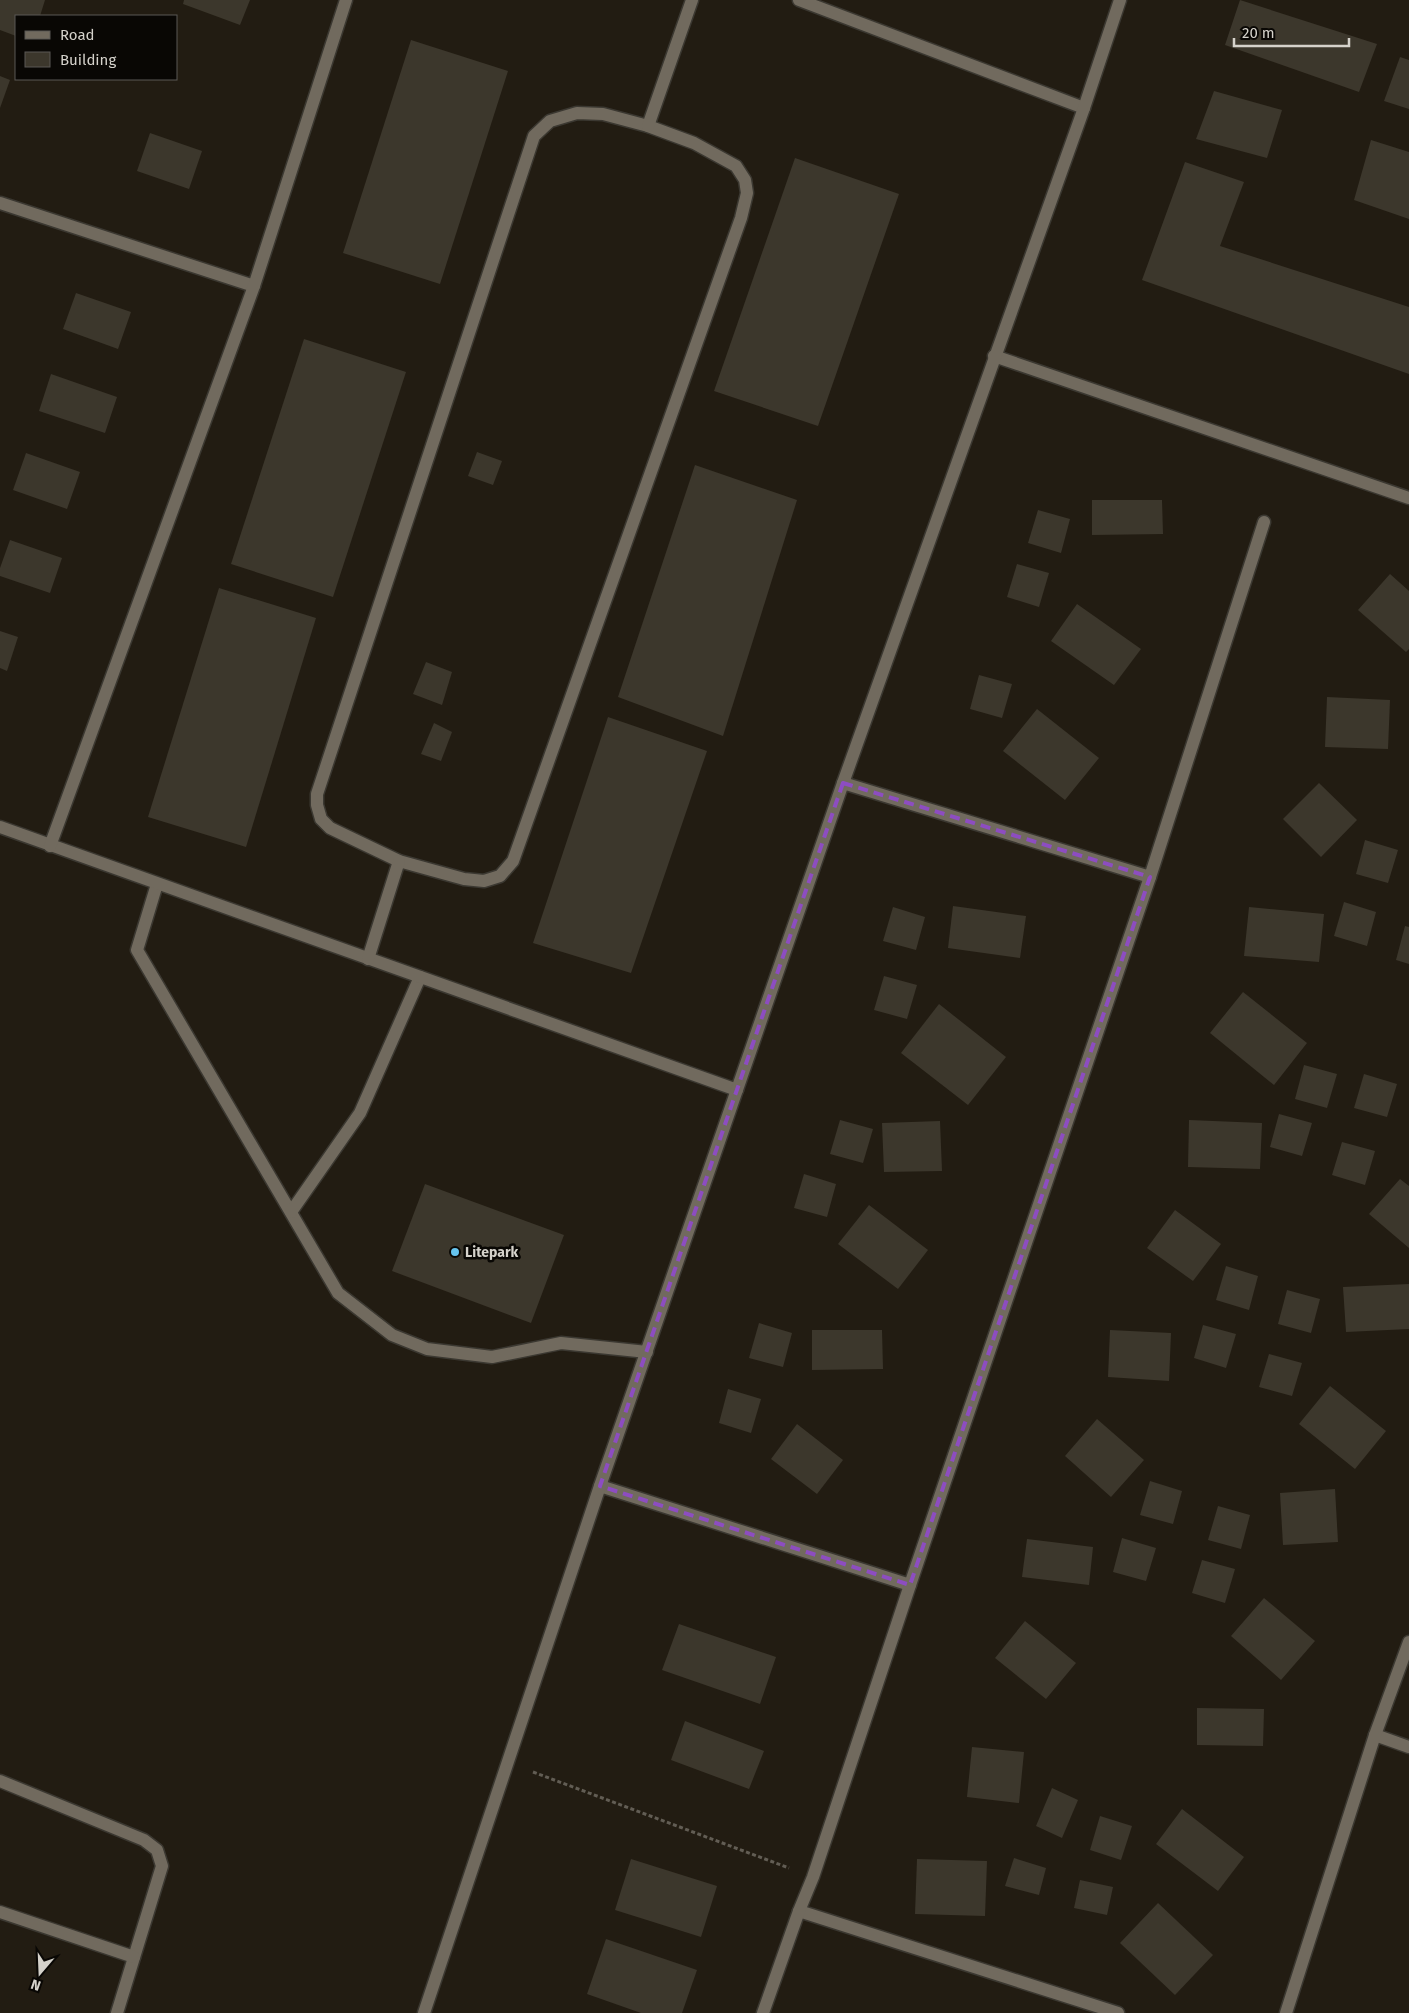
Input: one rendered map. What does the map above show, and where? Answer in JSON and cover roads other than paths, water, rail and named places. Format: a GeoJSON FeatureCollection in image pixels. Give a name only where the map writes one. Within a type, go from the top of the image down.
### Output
{"type":"FeatureCollection","features":[{"type":"Feature","properties":{"kind":"street"},"geometry":{"type":"LineString","coordinates":[[50,846],[254,286],[346,0]]}},
{"type":"Feature","properties":{"kind":"street"},"geometry":{"type":"LineString","coordinates":[[648,126],[692,0]]}},
{"type":"Feature","properties":{"kind":"street"},"geometry":{"type":"LineString","coordinates":[[799,0],[1084,108]]}},
{"type":"Feature","properties":{"kind":"street"},"geometry":{"type":"LineString","coordinates":[[424,2013],[600,1486],[843,783],[1084,108],[1120,0]]}},
{"type":"Feature","properties":{"kind":"street"},"geometry":{"type":"LineString","coordinates":[[577,113],[603,114],[648,126],[694,143],[736,166],[745,180],[747,193],[741,218],[513,861],[500,876],[484,882],[464,879],[399,861],[330,828],[321,818],[317,805],[317,794],[534,136],[550,121],[577,113]]}},
{"type":"Feature","properties":{"kind":"street"},"geometry":{"type":"LineString","coordinates":[[0,203],[254,286]]}},
{"type":"Feature","properties":{"kind":"street"},"geometry":{"type":"LineString","coordinates":[[994,356],[1409,498]]}},
{"type":"Feature","properties":{"kind":"street"},"geometry":{"type":"LineString","coordinates":[[763,2013],[798,1911],[813,1877],[910,1584],[1150,877],[1264,522]]}},
{"type":"Feature","properties":{"kind":"street"},"geometry":{"type":"LineString","coordinates":[[843,783],[1150,877]]}},
{"type":"Feature","properties":{"kind":"street"},"geometry":{"type":"LineString","coordinates":[[0,828],[737,1090]]}},
{"type":"Feature","properties":{"kind":"street"},"geometry":{"type":"LineString","coordinates":[[368,959],[399,861]]}},
{"type":"Feature","properties":{"kind":"street"},"geometry":{"type":"LineString","coordinates":[[157,884],[138,950],[338,1293],[392,1335],[427,1349],[492,1357],[561,1343],[647,1352]]}},
{"type":"Feature","properties":{"kind":"street"},"geometry":{"type":"LineString","coordinates":[[291,1212],[360,1113],[420,977]]}},
{"type":"Feature","properties":{"kind":"street"},"geometry":{"type":"LineString","coordinates":[[600,1486],[910,1584]]}},
{"type":"Feature","properties":{"kind":"street"},"geometry":{"type":"LineString","coordinates":[[1286,2013],[1375,1735],[1409,1642]]}},
{"type":"Feature","properties":{"kind":"street"},"geometry":{"type":"LineString","coordinates":[[1375,1735],[1409,1747]]}},
{"type":"Feature","properties":{"kind":"street"},"geometry":{"type":"LineString","coordinates":[[0,1781],[144,1840],[157,1850],[162,1866],[117,2013]]}},
{"type":"Feature","properties":{"kind":"street"},"geometry":{"type":"LineString","coordinates":[[798,1911],[1118,2013]]}},
{"type":"Feature","properties":{"kind":"street"},"geometry":{"type":"LineString","coordinates":[[0,1912],[134,1957]]}},
{"type":"Feature","properties":{"kind":"place","name":"Litepark"},"geometry":{"type":"Point","coordinates":[455,1252]}}]}
